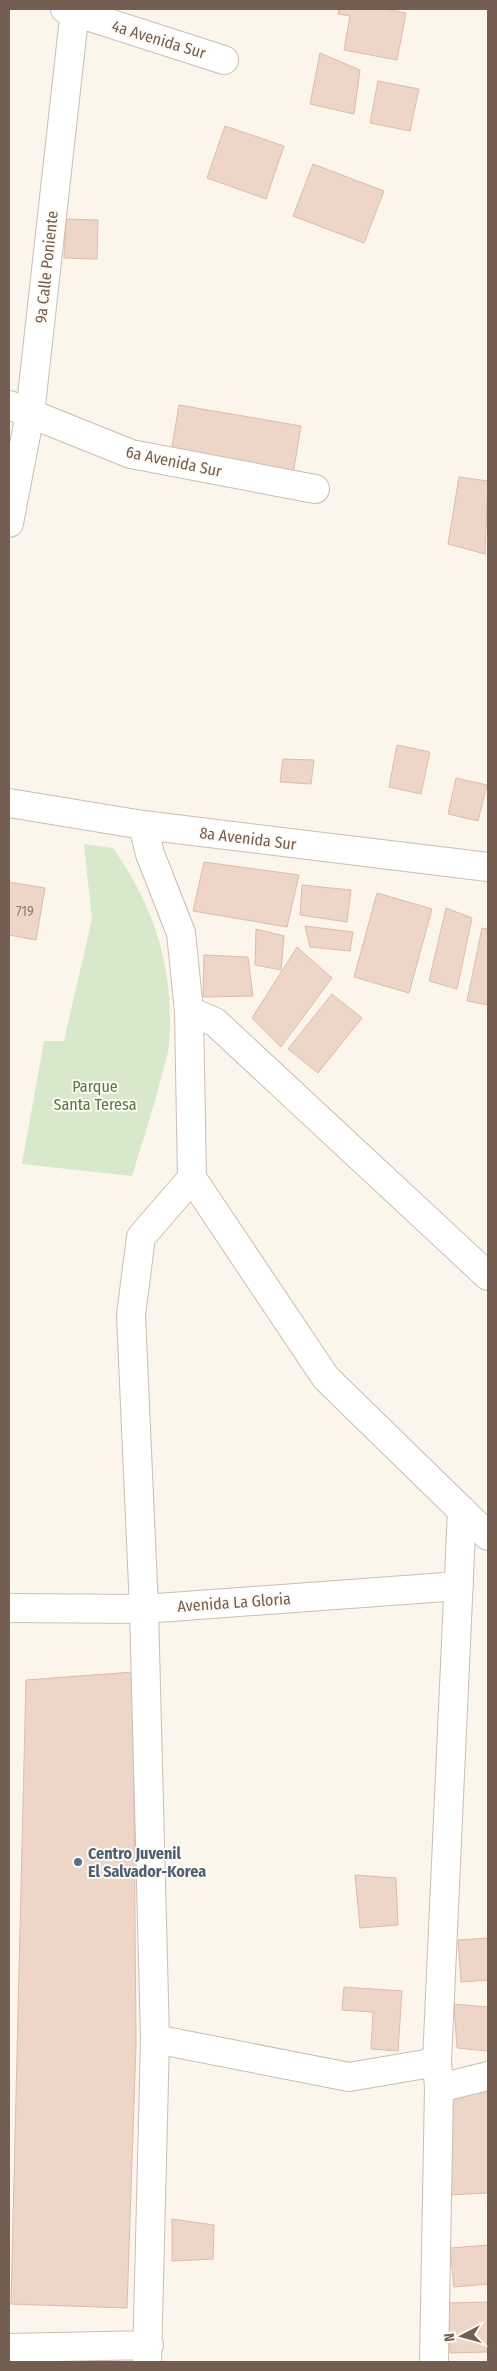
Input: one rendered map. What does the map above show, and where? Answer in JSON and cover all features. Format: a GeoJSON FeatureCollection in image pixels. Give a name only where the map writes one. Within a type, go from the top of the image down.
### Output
{"type":"FeatureCollection","features":[{"type":"Feature","properties":{"kind":"street","name":"4a Avenida Sur"},"geometry":{"type":"LineString","coordinates":[[71,10],[224,60]]}},
{"type":"Feature","properties":{"kind":"street","name":"9a Calle Poniente"},"geometry":{"type":"LineString","coordinates":[[9,523],[19,410],[71,10]]}},
{"type":"Feature","properties":{"kind":"street","name":"6a Avenida Sur"},"geometry":{"type":"LineString","coordinates":[[19,410],[131,454],[315,489]]}},
{"type":"Feature","properties":{"kind":"street","name":"8a Avenida Sur"},"geometry":{"type":"LineString","coordinates":[[9,803],[143,825],[488,867]]}},
{"type":"Feature","properties":{"kind":"street"},"geometry":{"type":"LineString","coordinates":[[143,825],[150,854],[181,933],[189,1011],[192,1178],[326,1378],[488,1536]]}},
{"type":"Feature","properties":{"kind":"street"},"geometry":{"type":"LineString","coordinates":[[189,1011],[215,1022],[485,1264]]}},
{"type":"Feature","properties":{"kind":"street"},"geometry":{"type":"LineString","coordinates":[[9,2348],[148,2353],[155,2039],[144,1609],[131,1315],[141,1237],[192,1178]]}},
{"type":"Feature","properties":{"kind":"street"},"geometry":{"type":"LineString","coordinates":[[434,2362],[438,2075],[462,1510]]}},
{"type":"Feature","properties":{"kind":"street","name":"Avenida La Gloria"},"geometry":{"type":"LineString","coordinates":[[9,1608],[144,1609],[459,1586]]}},
{"type":"Feature","properties":{"kind":"street"},"geometry":{"type":"LineString","coordinates":[[155,2039],[349,2077],[488,2076]]}},
{"type":"Feature","properties":{"kind":"green space","name":"Parque Santa Teresa"},"geometry":{"type":"Polygon","coordinates":[[[84,844],[113,848],[128,871],[151,917],[165,965],[169,991],[168,1052],[132,1176],[22,1164],[44,1041],[64,1041],[92,919],[84,844]]]}},
{"type":"Feature","properties":{"kind":"building"},"geometry":{"type":"Polygon","coordinates":[[[339,9],[385,9],[406,13],[397,60],[344,50],[350,16],[338,14],[339,9]]]}},
{"type":"Feature","properties":{"kind":"building"},"geometry":{"type":"Polygon","coordinates":[[[320,53],[360,70],[354,114],[310,104],[320,53]]]}},
{"type":"Feature","properties":{"kind":"building"},"geometry":{"type":"Polygon","coordinates":[[[378,81],[419,89],[410,131],[370,123],[378,81]]]}},
{"type":"Feature","properties":{"kind":"building"},"geometry":{"type":"Polygon","coordinates":[[[225,126],[284,146],[266,199],[207,178],[225,126]]]}},
{"type":"Feature","properties":{"kind":"building"},"geometry":{"type":"Polygon","coordinates":[[[313,164],[384,191],[364,243],[293,216],[313,164]]]}},
{"type":"Feature","properties":{"kind":"building"},"geometry":{"type":"Polygon","coordinates":[[[66,219],[98,220],[97,259],[64,258],[66,219]]]}},
{"type":"Feature","properties":{"kind":"building"},"geometry":{"type":"Polygon","coordinates":[[[179,405],[301,426],[293,474],[171,453],[179,405]]]}},
{"type":"Feature","properties":{"kind":"building"},"geometry":{"type":"Polygon","coordinates":[[[459,477],[488,481],[485,554],[448,544],[459,477]]]}},
{"type":"Feature","properties":{"kind":"building"},"geometry":{"type":"Polygon","coordinates":[[[397,745],[430,752],[421,794],[389,787],[397,745]]]}},
{"type":"Feature","properties":{"kind":"building"},"geometry":{"type":"Polygon","coordinates":[[[283,759],[314,760],[311,784],[280,782],[283,759]]]}},
{"type":"Feature","properties":{"kind":"building"},"geometry":{"type":"Polygon","coordinates":[[[456,778],[487,785],[478,821],[448,814],[456,778]]]}},
{"type":"Feature","properties":{"kind":"building"},"geometry":{"type":"Polygon","coordinates":[[[204,862],[299,875],[287,927],[193,911],[204,862]]]}},
{"type":"Feature","properties":{"kind":"building"},"geometry":{"type":"Polygon","coordinates":[[[9,882],[45,888],[36,940],[9,935],[9,882]]]}},
{"type":"Feature","properties":{"kind":"building"},"geometry":{"type":"Polygon","coordinates":[[[302,885],[351,890],[347,922],[300,915],[302,885]]]}},
{"type":"Feature","properties":{"kind":"building"},"geometry":{"type":"Polygon","coordinates":[[[377,893],[432,909],[409,993],[354,977],[377,893]]]}},
{"type":"Feature","properties":{"kind":"building"},"geometry":{"type":"Polygon","coordinates":[[[446,908],[472,918],[457,989],[429,981],[446,908]]]}},
{"type":"Feature","properties":{"kind":"building"},"geometry":{"type":"Polygon","coordinates":[[[305,926],[353,932],[350,951],[310,947],[305,926]]]}},
{"type":"Feature","properties":{"kind":"building"},"geometry":{"type":"Polygon","coordinates":[[[482,928],[488,929],[488,1005],[467,1001],[482,928]]]}},
{"type":"Feature","properties":{"kind":"building"},"geometry":{"type":"Polygon","coordinates":[[[256,929],[284,936],[281,970],[255,965],[256,929]]]}},
{"type":"Feature","properties":{"kind":"building"},"geometry":{"type":"Polygon","coordinates":[[[297,947],[332,978],[281,1047],[252,1018],[297,947]]]}},
{"type":"Feature","properties":{"kind":"building"},"geometry":{"type":"Polygon","coordinates":[[[204,955],[248,957],[253,996],[203,997],[204,955]]]}},
{"type":"Feature","properties":{"kind":"building"},"geometry":{"type":"Polygon","coordinates":[[[332,994],[362,1018],[318,1073],[288,1049],[332,994]]]}},
{"type":"Feature","properties":{"kind":"building","name":"Centro Juvenil El Salvador-Korea"},"geometry":{"type":"Polygon","coordinates":[[[133,1672],[136,2044],[127,2308],[11,2304],[26,1680],[133,1672]]]}},
{"type":"Feature","properties":{"kind":"building"},"geometry":{"type":"Polygon","coordinates":[[[355,1875],[396,1878],[398,1925],[360,1928],[355,1875]]]}},
{"type":"Feature","properties":{"kind":"building"},"geometry":{"type":"Polygon","coordinates":[[[488,1938],[488,1980],[461,1982],[458,1940],[488,1938]]]}},
{"type":"Feature","properties":{"kind":"building"},"geometry":{"type":"Polygon","coordinates":[[[344,1987],[402,1991],[398,2051],[371,2049],[373,2012],[342,2010],[344,1987]]]}},
{"type":"Feature","properties":{"kind":"building"},"geometry":{"type":"Polygon","coordinates":[[[454,2004],[488,2007],[488,2051],[457,2048],[454,2004]]]}},
{"type":"Feature","properties":{"kind":"building"},"geometry":{"type":"Polygon","coordinates":[[[488,2091],[488,2193],[448,2195],[447,2094],[488,2091]]]}},
{"type":"Feature","properties":{"kind":"building"},"geometry":{"type":"Polygon","coordinates":[[[172,2219],[214,2225],[213,2259],[172,2261],[172,2219]]]}},
{"type":"Feature","properties":{"kind":"building"},"geometry":{"type":"Polygon","coordinates":[[[488,2245],[488,2284],[454,2287],[450,2248],[488,2245]]]}},
{"type":"Feature","properties":{"kind":"building"},"geometry":{"type":"Polygon","coordinates":[[[488,2302],[488,2352],[450,2353],[448,2303],[488,2302]]]}},
{"type":"Feature","properties":{"kind":"place","name":"Centro Juvenil El Salvador-Korea"},"geometry":{"type":"Point","coordinates":[78,1862]}}]}
